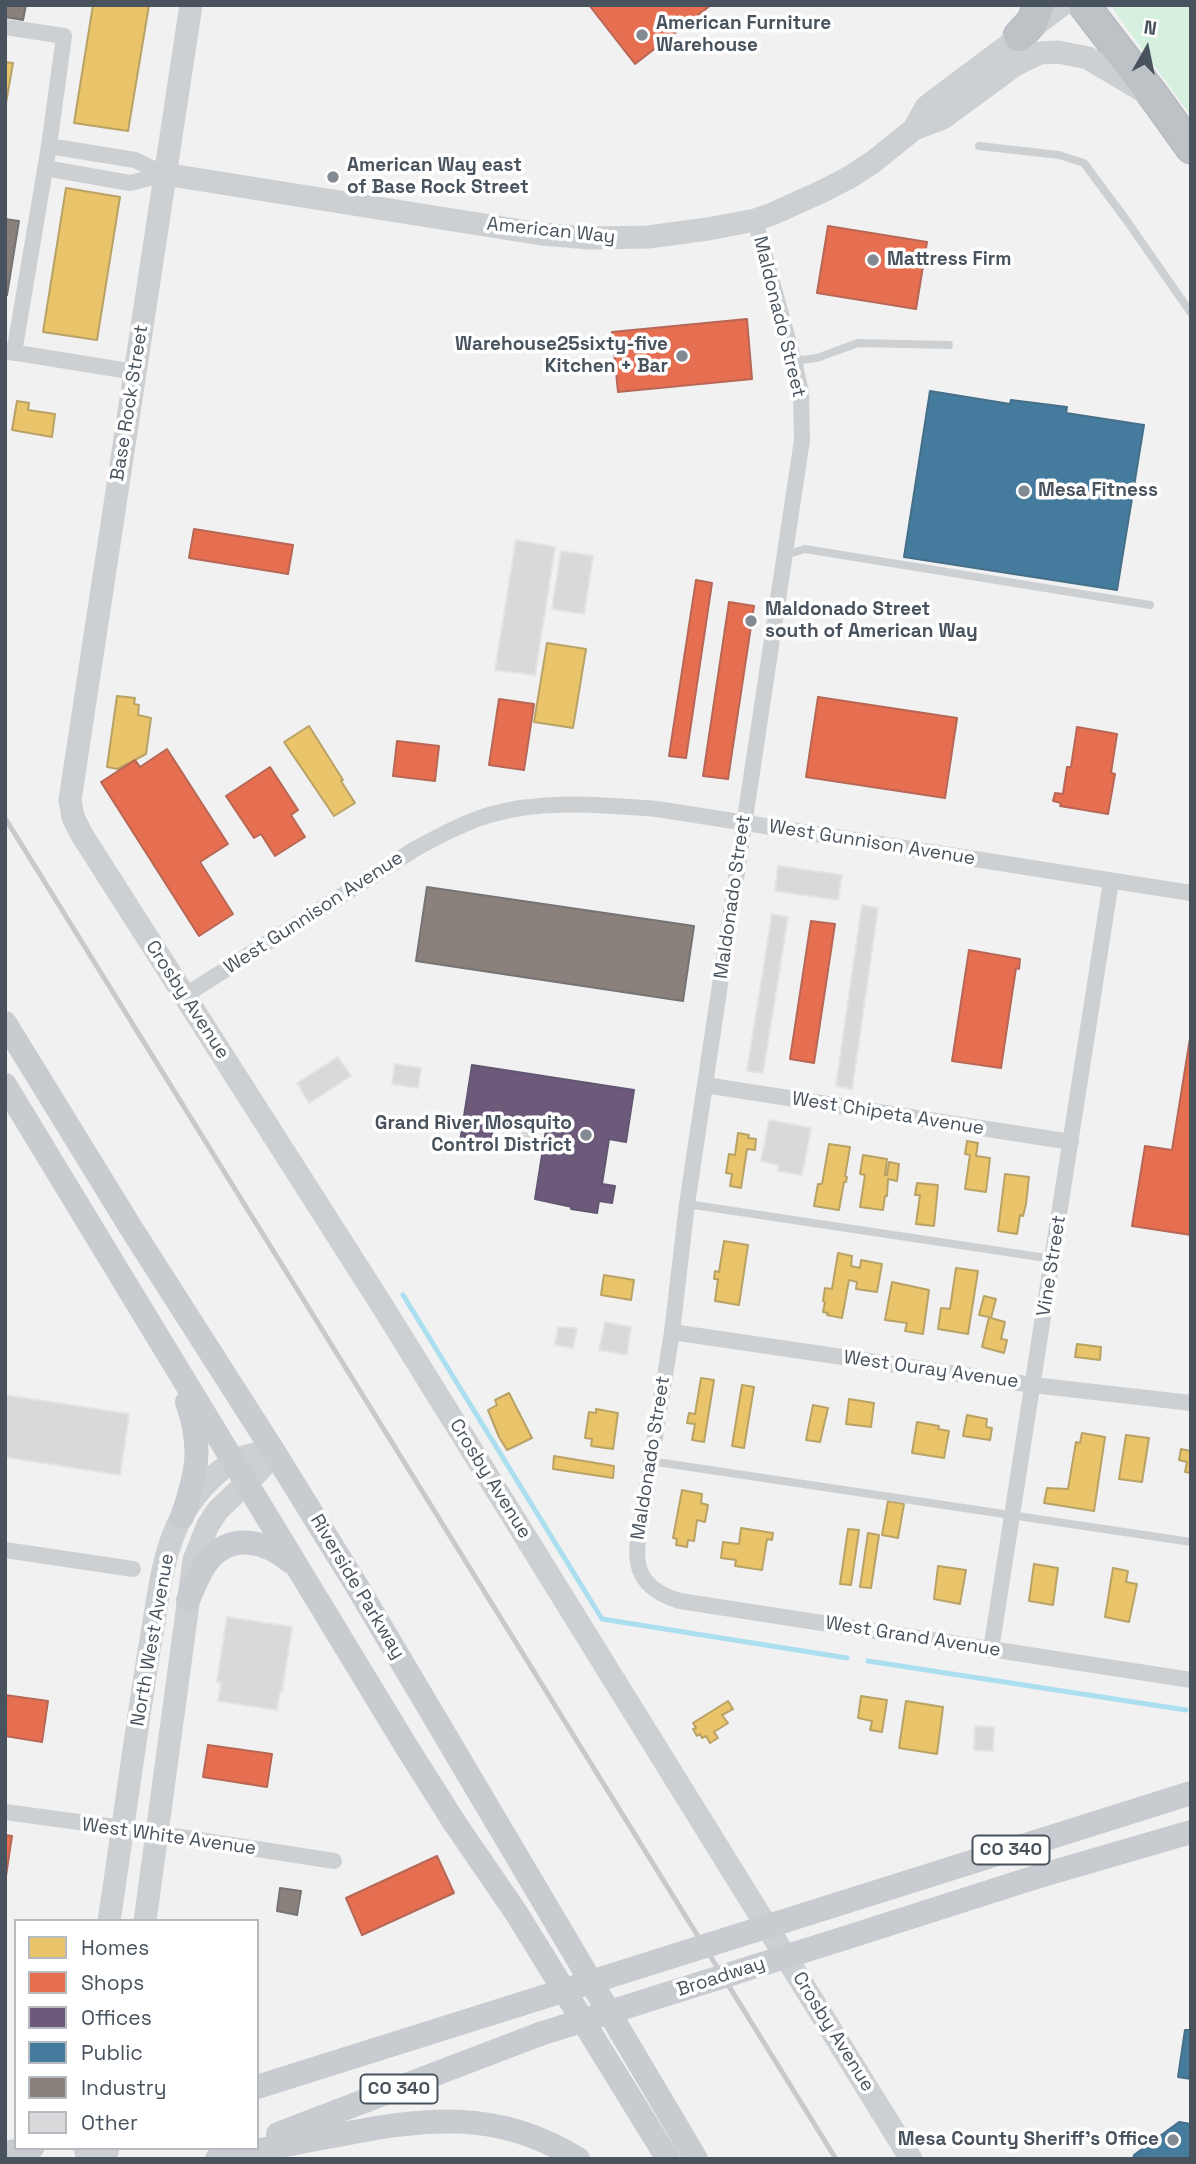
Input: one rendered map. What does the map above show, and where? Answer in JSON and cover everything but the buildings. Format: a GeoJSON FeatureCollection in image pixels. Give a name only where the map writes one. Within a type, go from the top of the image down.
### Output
{"type":"FeatureCollection","features":[{"type":"Feature","properties":{"kind":"highway"},"geometry":{"type":"LineString","coordinates":[[1019,36],[1032,22],[1039,5]]}},
{"type":"Feature","properties":{"kind":"highway"},"geometry":{"type":"LineString","coordinates":[[1084,5],[1191,148]]}},
{"type":"Feature","properties":{"kind":"main road","name":"Riverside Parkway"},"geometry":{"type":"LineString","coordinates":[[5,1023],[131,1228],[274,1452],[442,1727],[696,2159]]}},
{"type":"Feature","properties":{"kind":"main road"},"geometry":{"type":"LineString","coordinates":[[5,1085],[406,1746],[517,1914],[668,2159]]}},
{"type":"Feature","properties":{"kind":"main road"},"geometry":{"type":"LineString","coordinates":[[172,1362],[193,1418],[197,1446],[196,1473],[182,1517]]}},
{"type":"Feature","properties":{"kind":"main road"},"geometry":{"type":"LineString","coordinates":[[188,1600],[207,1562],[226,1546],[237,1542],[271,1548],[298,1569]]}},
{"type":"Feature","properties":{"kind":"main road","name":"Broadway"},"geometry":{"type":"LineString","coordinates":[[259,2086],[1191,1793]]}},
{"type":"Feature","properties":{"kind":"main road","name":"Broadway"},"geometry":{"type":"LineString","coordinates":[[259,2140],[540,2034],[1036,1877],[1191,1832]]}},
{"type":"Feature","properties":{"kind":"main road"},"geometry":{"type":"LineString","coordinates":[[259,2081],[297,2074]]}},
{"type":"Feature","properties":{"kind":"main road"},"geometry":{"type":"LineString","coordinates":[[217,2159],[370,2128],[444,2120],[501,2127],[532,2136],[563,2149],[578,2159]]}},
{"type":"Feature","properties":{"kind":"main road"},"geometry":{"type":"LineString","coordinates":[[202,2159],[228,2150]]}},
{"type":"Feature","properties":{"kind":"street","name":"Base Rock Street"},"geometry":{"type":"LineString","coordinates":[[70,800],[191,5]]}},
{"type":"Feature","properties":{"kind":"street","name":"American Way"},"geometry":{"type":"LineString","coordinates":[[914,129],[926,107],[1062,5]]}},
{"type":"Feature","properties":{"kind":"street"},"geometry":{"type":"LineString","coordinates":[[5,27],[64,36],[45,169],[10,352],[135,372]]}},
{"type":"Feature","properties":{"kind":"street","name":"American Way"},"geometry":{"type":"LineString","coordinates":[[164,174],[541,234],[589,238],[658,236],[755,220],[799,202],[850,177],[914,129],[943,118],[1015,65],[1040,53],[1058,52],[1088,58],[1156,99]]}},
{"type":"Feature","properties":{"kind":"street"},"geometry":{"type":"LineString","coordinates":[[48,146],[135,160],[164,174]]}},
{"type":"Feature","properties":{"kind":"street"},"geometry":{"type":"LineString","coordinates":[[45,169],[130,183],[164,174]]}},
{"type":"Feature","properties":{"kind":"street","name":"Maldonado Street"},"geometry":{"type":"LineString","coordinates":[[643,1577],[636,1555],[672,1332],[687,1204],[802,440],[801,392],[755,220]]}},
{"type":"Feature","properties":{"kind":"street","name":"Crosby Avenue"},"geometry":{"type":"LineString","coordinates":[[70,800],[73,817],[82,835],[571,1607],[911,2159]]}},
{"type":"Feature","properties":{"kind":"street","name":"West Gunnison Avenue"},"geometry":{"type":"LineString","coordinates":[[184,996],[415,849],[451,830],[489,815],[538,806],[602,805],[657,809],[1191,893]]}},
{"type":"Feature","properties":{"kind":"street","name":"Vine Street"},"geometry":{"type":"LineString","coordinates":[[991,1650],[1111,881]]}},
{"type":"Feature","properties":{"kind":"street","name":"West Chipeta Avenue"},"geometry":{"type":"LineString","coordinates":[[705,1086],[1071,1142]]}},
{"type":"Feature","properties":{"kind":"street","name":"West Ouray Avenue"},"geometry":{"type":"LineString","coordinates":[[672,1332],[1033,1385],[1191,1403]]}},
{"type":"Feature","properties":{"kind":"street","name":"North West Avenue"},"geometry":{"type":"LineString","coordinates":[[109,1919],[139,1710],[161,1580],[173,1537],[182,1517],[208,1482],[233,1461],[249,1455],[274,1452]]}},
{"type":"Feature","properties":{"kind":"street","name":"North West Avenue"},"geometry":{"type":"LineString","coordinates":[[145,1919],[194,1560],[208,1525],[226,1501],[247,1484],[274,1452]]}},
{"type":"Feature","properties":{"kind":"street"},"geometry":{"type":"LineString","coordinates":[[5,1550],[133,1569]]}},
{"type":"Feature","properties":{"kind":"street","name":"West Grand Avenue"},"geometry":{"type":"LineString","coordinates":[[643,1577],[650,1587],[664,1597],[680,1601],[1191,1680]]}},
{"type":"Feature","properties":{"kind":"street","name":"West White Avenue"},"geometry":{"type":"LineString","coordinates":[[5,1812],[334,1861]]}},
{"type":"Feature","properties":{"kind":"lane"},"geometry":{"type":"LineString","coordinates":[[979,146],[1059,155],[1084,163],[1191,313]]}},
{"type":"Feature","properties":{"kind":"lane"},"geometry":{"type":"LineString","coordinates":[[794,361],[817,358],[858,343],[949,345]]}},
{"type":"Feature","properties":{"kind":"lane"},"geometry":{"type":"LineString","coordinates":[[785,555],[805,549],[1150,605]]}},
{"type":"Feature","properties":{"kind":"lane"},"geometry":{"type":"LineString","coordinates":[[687,1204],[1053,1259]]}},
{"type":"Feature","properties":{"kind":"lane"},"geometry":{"type":"LineString","coordinates":[[650,1461],[1191,1542]]}},
{"type":"Feature","properties":{"kind":"green space"},"geometry":{"type":"Polygon","coordinates":[[[1110,5],[1191,5],[1191,116],[1110,5]]]}},
{"type":"Feature","properties":{"kind":"waterway"},"geometry":{"type":"LineString","coordinates":[[403,1295],[602,1619],[847,1658]]}},
{"type":"Feature","properties":{"kind":"waterway"},"geometry":{"type":"LineString","coordinates":[[868,1661],[1186,1710]]}},
{"type":"Feature","properties":{"kind":"railway"},"geometry":{"type":"LineString","coordinates":[[5,818],[836,2159]]}},
{"type":"Feature","properties":{"kind":"place","name":"American Furniture Warehouse"},"geometry":{"type":"Point","coordinates":[642,35]}},
{"type":"Feature","properties":{"kind":"place","name":"American Way east of Base Rock Street"},"geometry":{"type":"Point","coordinates":[333,177]}},
{"type":"Feature","properties":{"kind":"place","name":"Mattress Firm"},"geometry":{"type":"Point","coordinates":[873,260]}},
{"type":"Feature","properties":{"kind":"place","name":"Warehouse25sixty-five Kitchen + Bar"},"geometry":{"type":"Point","coordinates":[682,356]}},
{"type":"Feature","properties":{"kind":"place","name":"Mesa Fitness"},"geometry":{"type":"Point","coordinates":[1024,491]}},
{"type":"Feature","properties":{"kind":"place","name":"Maldonado Street south of American Way"},"geometry":{"type":"Point","coordinates":[751,621]}},
{"type":"Feature","properties":{"kind":"place","name":"Grand River Mosquito Control District"},"geometry":{"type":"Point","coordinates":[586,1135]}},
{"type":"Feature","properties":{"kind":"place","name":"Mesa County Sheriff's Office"},"geometry":{"type":"Point","coordinates":[1173,2140]}}]}
